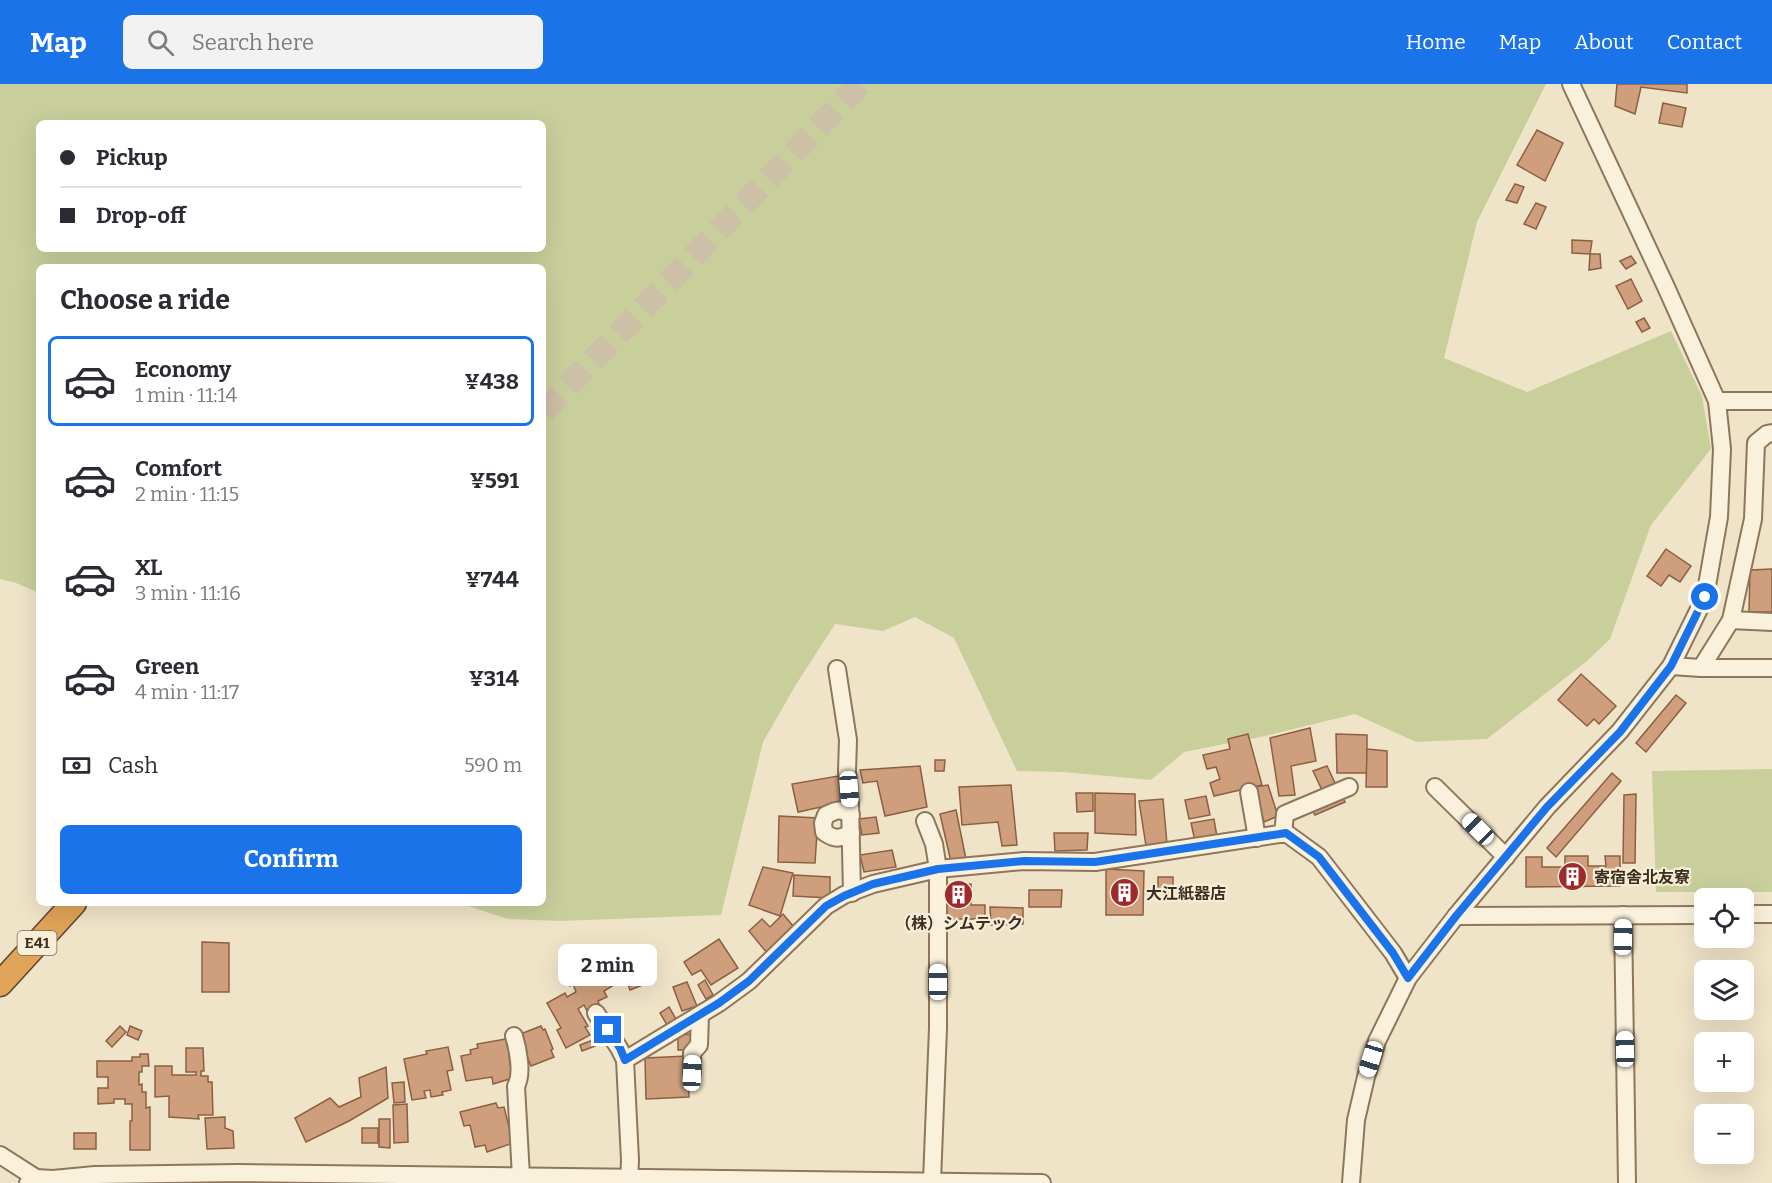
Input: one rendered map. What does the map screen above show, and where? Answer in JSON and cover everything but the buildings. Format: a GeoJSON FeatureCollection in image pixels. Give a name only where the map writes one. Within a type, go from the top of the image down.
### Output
{"type":"FeatureCollection","features":[{"type":"Feature","properties":{"kind":"highway","name":"E41"},"geometry":{"type":"LineString","coordinates":[[0,962],[51,906]]}},
{"type":"Feature","properties":{"kind":"highway","name":"E41"},"geometry":{"type":"LineString","coordinates":[[0,984],[71,906]]}},
{"type":"Feature","properties":{"kind":"street"},"geometry":{"type":"LineString","coordinates":[[1351,1183],[1356,1120],[1366,1077],[1377,1041],[1408,978],[1456,916],[1547,807],[1620,732],[1671,666],[1705,597],[1717,528],[1722,448],[1717,401],[1571,84]]}},
{"type":"Feature","properties":{"kind":"street"},"geometry":{"type":"LineString","coordinates":[[1717,401],[1772,400]]}},
{"type":"Feature","properties":{"kind":"street"},"geometry":{"type":"LineString","coordinates":[[1701,668],[1731,620],[1753,519],[1756,443],[1767,434],[1772,433]]}},
{"type":"Feature","properties":{"kind":"street"},"geometry":{"type":"LineString","coordinates":[[1731,620],[1772,622]]}},
{"type":"Feature","properties":{"kind":"street"},"geometry":{"type":"LineString","coordinates":[[1671,666],[1772,668]]}},
{"type":"Feature","properties":{"kind":"street"},"geometry":{"type":"LineString","coordinates":[[837,669],[848,740],[847,771],[851,815],[852,893]]}},
{"type":"Feature","properties":{"kind":"street"},"geometry":{"type":"LineString","coordinates":[[1283,834],[1285,814],[1349,787]]}},
{"type":"Feature","properties":{"kind":"street"},"geometry":{"type":"LineString","coordinates":[[1435,787],[1506,857]]}},
{"type":"Feature","properties":{"kind":"street"},"geometry":{"type":"LineString","coordinates":[[1249,792],[1257,838]]}},
{"type":"Feature","properties":{"kind":"street"},"geometry":{"type":"LineString","coordinates":[[851,815],[844,810],[836,810],[826,814],[823,824],[824,832],[831,837],[840,839],[851,833]]}},
{"type":"Feature","properties":{"kind":"street"},"geometry":{"type":"LineString","coordinates":[[926,821],[934,844],[938,869],[938,1028],[932,1182]]}},
{"type":"Feature","properties":{"kind":"street"},"geometry":{"type":"LineString","coordinates":[[625,1060],[700,1015],[749,981],[826,906],[873,884],[938,869],[1024,861],[1095,862],[1286,833],[1319,857],[1393,953],[1408,978]]}},
{"type":"Feature","properties":{"kind":"street"},"geometry":{"type":"LineString","coordinates":[[1754,914],[1772,914]]}},
{"type":"Feature","properties":{"kind":"street"},"geometry":{"type":"LineString","coordinates":[[1623,915],[1628,1183]]}},
{"type":"Feature","properties":{"kind":"street"},"geometry":{"type":"LineString","coordinates":[[1456,916],[1694,915]]}},
{"type":"Feature","properties":{"kind":"street"},"geometry":{"type":"LineString","coordinates":[[596,1013],[620,1048],[625,1060],[630,1181]]}},
{"type":"Feature","properties":{"kind":"street"},"geometry":{"type":"LineString","coordinates":[[692,1073],[692,1053],[699,1045],[700,1015]]}},
{"type":"Feature","properties":{"kind":"street"},"geometry":{"type":"LineString","coordinates":[[514,1036],[520,1062],[516,1086],[521,1177]]}},
{"type":"Feature","properties":{"kind":"street"},"geometry":{"type":"LineString","coordinates":[[0,1155],[32,1180],[95,1175],[1042,1183]]}},
{"type":"Feature","properties":{"kind":"green space"},"geometry":{"type":"Polygon","coordinates":[[[0,84],[1546,84],[1477,222],[1444,358],[1527,392],[1671,331],[1702,396],[1711,449],[1651,525],[1610,639],[1587,661],[1487,739],[1416,742],[1355,714],[1265,736],[1184,752],[1151,780],[1063,772],[1017,771],[954,638],[915,617],[883,631],[835,624],[763,742],[721,915],[560,921],[508,919],[468,906],[546,906],[546,264],[36,264],[36,592],[0,579],[0,84]]]}},
{"type":"Feature","properties":{"kind":"green space"},"geometry":{"type":"Polygon","coordinates":[[[1772,769],[1772,892],[1754,892],[1754,888],[1694,888],[1694,892],[1656,892],[1652,771],[1772,769]]]}},
{"type":"Feature","properties":{"kind":"tunnel"},"geometry":{"type":"LineString","coordinates":[[546,409],[860,84]]}},
{"type":"Feature","properties":{"kind":"place","name":"寄宿舎北友寮"},"geometry":{"type":"Point","coordinates":[1573,877]}},
{"type":"Feature","properties":{"kind":"place","name":"大江紙器店"},"geometry":{"type":"Point","coordinates":[1125,893]}},
{"type":"Feature","properties":{"kind":"place","name":"（株）シムテック"},"geometry":{"type":"Point","coordinates":[959,895]}},
{"type":"Feature","properties":{"kind":"route"},"geometry":{"type":"LineString","coordinates":[[608,1030],[625,1060],[719,1003],[749,981],[826,906],[873,884],[938,869],[1024,861],[1095,862],[1286,833],[1319,857],[1393,953],[1408,978],[1456,916],[1547,807],[1620,732],[1671,666],[1705,597]]}}]}
